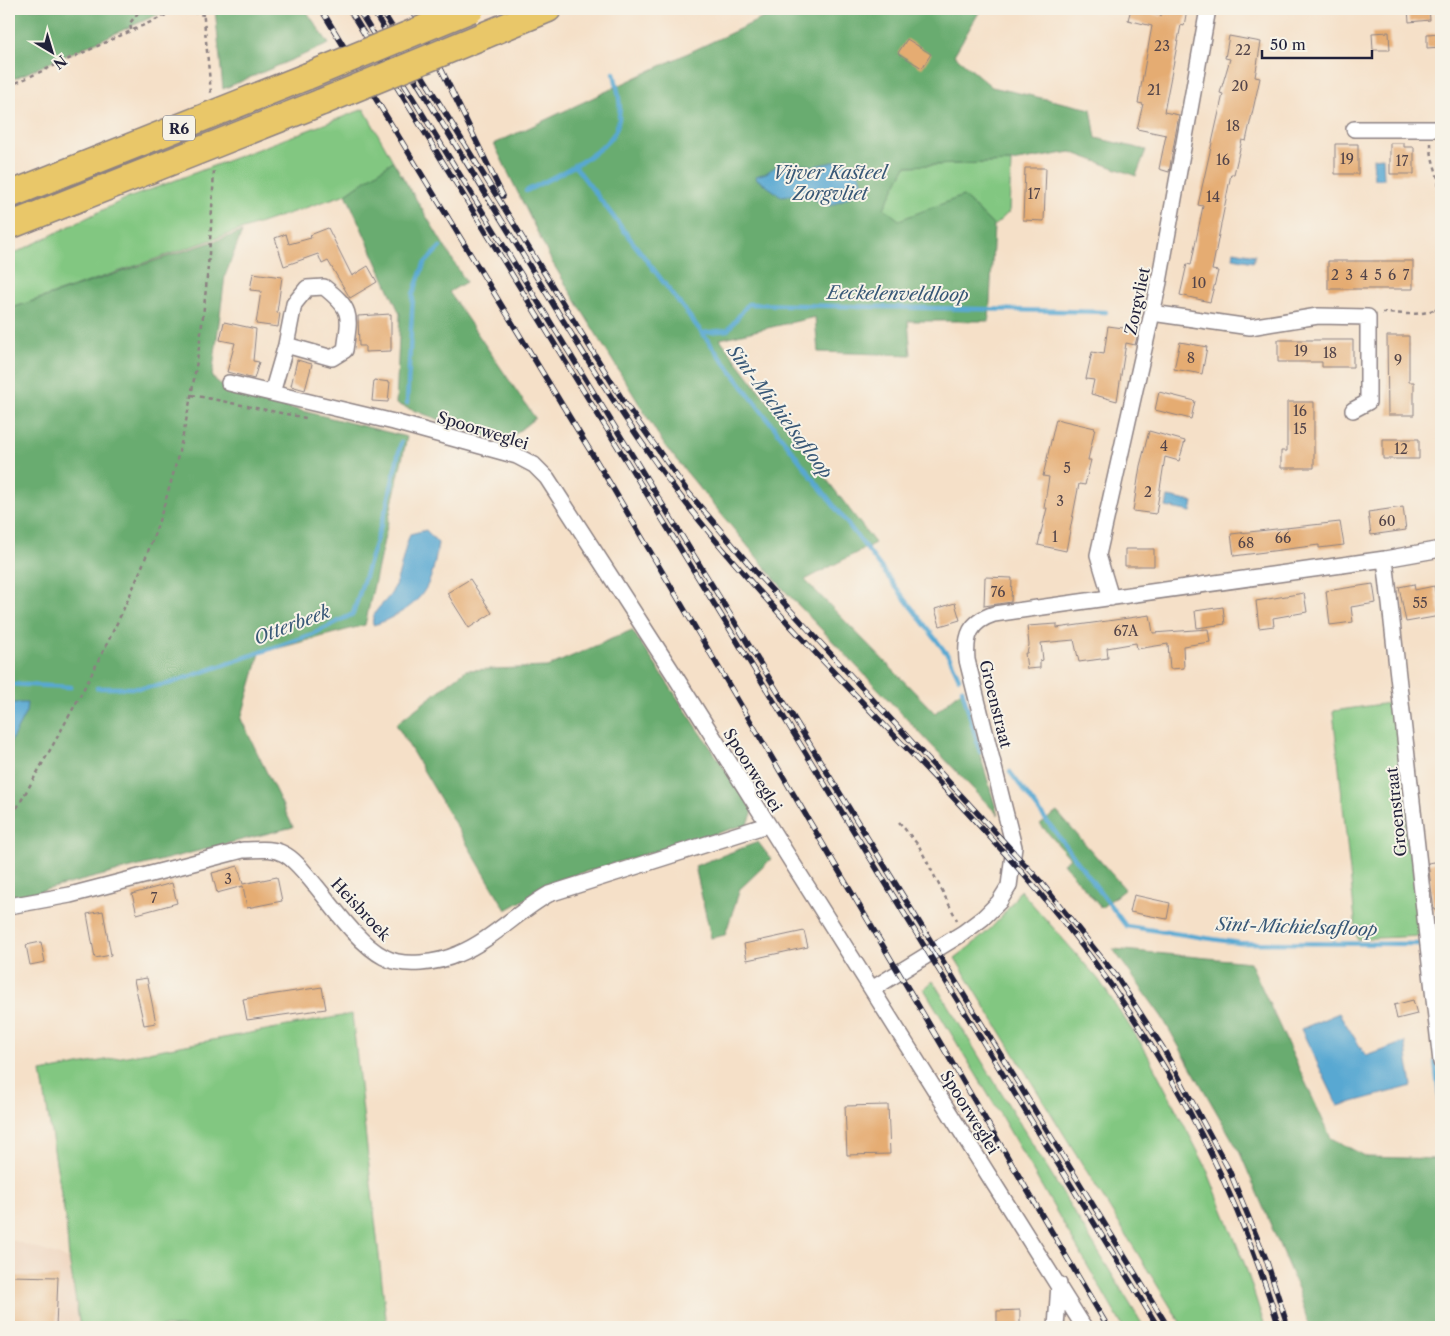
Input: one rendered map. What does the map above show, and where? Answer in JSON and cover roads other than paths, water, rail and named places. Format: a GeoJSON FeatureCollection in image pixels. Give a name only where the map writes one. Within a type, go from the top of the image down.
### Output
{"type":"FeatureCollection","features":[{"type":"Feature","properties":{"kind":"highway","name":"R6"},"geometry":{"type":"LineString","coordinates":[[9,195],[472,9]]}},
{"type":"Feature","properties":{"kind":"highway","name":"R6"},"geometry":{"type":"LineString","coordinates":[[9,226],[322,102],[548,9]]}},
{"type":"Feature","properties":{"kind":"street","name":"Zorgvliet"},"geometry":{"type":"LineString","coordinates":[[1110,598],[1098,555],[1152,313],[1190,119],[1208,9]]}},
{"type":"Feature","properties":{"kind":"street"},"geometry":{"type":"LineString","coordinates":[[1354,129],[1436,129]]}},
{"type":"Feature","properties":{"kind":"street"},"geometry":{"type":"LineString","coordinates":[[272,393],[286,344],[294,304],[308,288],[324,287],[339,299],[350,318],[345,350],[332,358],[286,344]]}},
{"type":"Feature","properties":{"kind":"street"},"geometry":{"type":"LineString","coordinates":[[1152,313],[1250,326],[1318,316],[1368,316],[1368,402],[1353,410]]}},
{"type":"Feature","properties":{"kind":"street","name":"Spoorweglei"},"geometry":{"type":"LineString","coordinates":[[229,383],[402,424],[516,456],[534,465],[547,478],[673,674],[1084,1327]]}},
{"type":"Feature","properties":{"kind":"street","name":"Groenstraat"},"geometry":{"type":"LineString","coordinates":[[872,989],[964,933],[988,913],[1009,886],[1014,847],[967,660],[966,641],[981,618],[994,614],[1386,559],[1441,549]]}},
{"type":"Feature","properties":{"kind":"street","name":"Groenstraat"},"geometry":{"type":"LineString","coordinates":[[1386,559],[1441,1062]]}},
{"type":"Feature","properties":{"kind":"street","name":"Heisbroek"},"geometry":{"type":"LineString","coordinates":[[9,906],[70,895],[243,850],[267,849],[284,854],[291,860],[368,946],[385,958],[402,962],[431,962],[456,955],[481,943],[532,903],[549,894],[767,825]]}},
{"type":"Feature","properties":{"kind":"street"},"geometry":{"type":"LineString","coordinates":[[1056,1327],[1058,1284]]}},
{"type":"Feature","properties":{"kind":"water"},"geometry":{"type":"Polygon","coordinates":[[[1383,157],[1384,179],[1374,179],[1373,158],[1383,157]]]}},
{"type":"Feature","properties":{"kind":"water","name":"Vijver Kasteel Zorgvliet"},"geometry":{"type":"Polygon","coordinates":[[[843,160],[859,174],[863,186],[857,193],[830,206],[802,194],[781,196],[757,179],[756,176],[766,173],[784,161],[814,166],[843,160]]]}},
{"type":"Feature","properties":{"kind":"water"},"geometry":{"type":"Polygon","coordinates":[[[1234,251],[1255,255],[1253,262],[1233,258],[1234,251]]]}},
{"type":"Feature","properties":{"kind":"water"},"geometry":{"type":"Polygon","coordinates":[[[1168,497],[1193,502],[1191,512],[1166,507],[1168,497]]]}},
{"type":"Feature","properties":{"kind":"water"},"geometry":{"type":"Polygon","coordinates":[[[426,530],[438,543],[434,566],[423,593],[417,600],[398,614],[373,625],[376,611],[392,592],[395,585],[410,534],[426,530]]]}},
{"type":"Feature","properties":{"kind":"water"},"geometry":{"type":"Polygon","coordinates":[[[9,703],[27,703],[26,712],[9,745],[9,703]]]}},
{"type":"Feature","properties":{"kind":"water"},"geometry":{"type":"Polygon","coordinates":[[[1339,1013],[1366,1056],[1405,1042],[1412,1086],[1338,1106],[1301,1029],[1339,1013]]]}},
{"type":"Feature","properties":{"kind":"waterway","name":"Otterbeek"},"geometry":{"type":"LineString","coordinates":[[526,191],[577,164],[603,146],[612,136],[617,127],[620,114],[614,73]]}},
{"type":"Feature","properties":{"kind":"waterway","name":"Sint-Michielsafloop"},"geometry":{"type":"LineString","coordinates":[[574,165],[950,658],[959,678]]}},
{"type":"Feature","properties":{"kind":"waterway","name":"Otterbeek"},"geometry":{"type":"LineString","coordinates":[[407,403],[413,294],[424,264],[440,247]]}},
{"type":"Feature","properties":{"kind":"waterway","name":"Eeckelenveldloop"},"geometry":{"type":"LineString","coordinates":[[702,333],[728,330],[748,304],[1106,312]]}},
{"type":"Feature","properties":{"kind":"waterway","name":"Otterbeek"},"geometry":{"type":"LineString","coordinates":[[97,688],[142,688],[168,684],[313,634],[353,614],[387,506],[401,442]]}},
{"type":"Feature","properties":{"kind":"waterway","name":"Otterbeek"},"geometry":{"type":"LineString","coordinates":[[9,684],[71,687]]}},
{"type":"Feature","properties":{"kind":"waterway","name":"Sint-Michielsafloop"},"geometry":{"type":"LineString","coordinates":[[962,689],[980,752]]}},
{"type":"Feature","properties":{"kind":"waterway","name":"Sint-Michielsafloop"},"geometry":{"type":"LineString","coordinates":[[1010,772],[1126,926],[1239,943],[1421,944],[1421,947]]}},
{"type":"Feature","properties":{"kind":"waterway"},"geometry":{"type":"LineString","coordinates":[[1435,1062],[1441,1110]]}},
{"type":"Feature","properties":{"kind":"railway"},"geometry":{"type":"LineString","coordinates":[[321,9],[611,485],[1108,1327]]}},
{"type":"Feature","properties":{"kind":"railway"},"geometry":{"type":"LineString","coordinates":[[349,9],[1158,1327]]}},
{"type":"Feature","properties":{"kind":"railway"},"geometry":{"type":"LineString","coordinates":[[358,9],[1168,1327]]}},
{"type":"Feature","properties":{"kind":"railway"},"geometry":{"type":"LineString","coordinates":[[372,9],[595,371],[655,462],[699,520],[739,568],[954,798],[1038,891],[1115,990],[1181,1097],[1210,1152],[1236,1209],[1259,1267],[1279,1327]]}},
{"type":"Feature","properties":{"kind":"railway"},"geometry":{"type":"LineString","coordinates":[[381,9],[624,402],[688,492],[759,576],[1040,881],[1116,976],[1163,1048],[1229,1170],[1266,1259],[1288,1327]]}},
{"type":"Feature","properties":{"kind":"railway"},"geometry":{"type":"LineString","coordinates":[[412,9],[503,196]]}}]}
